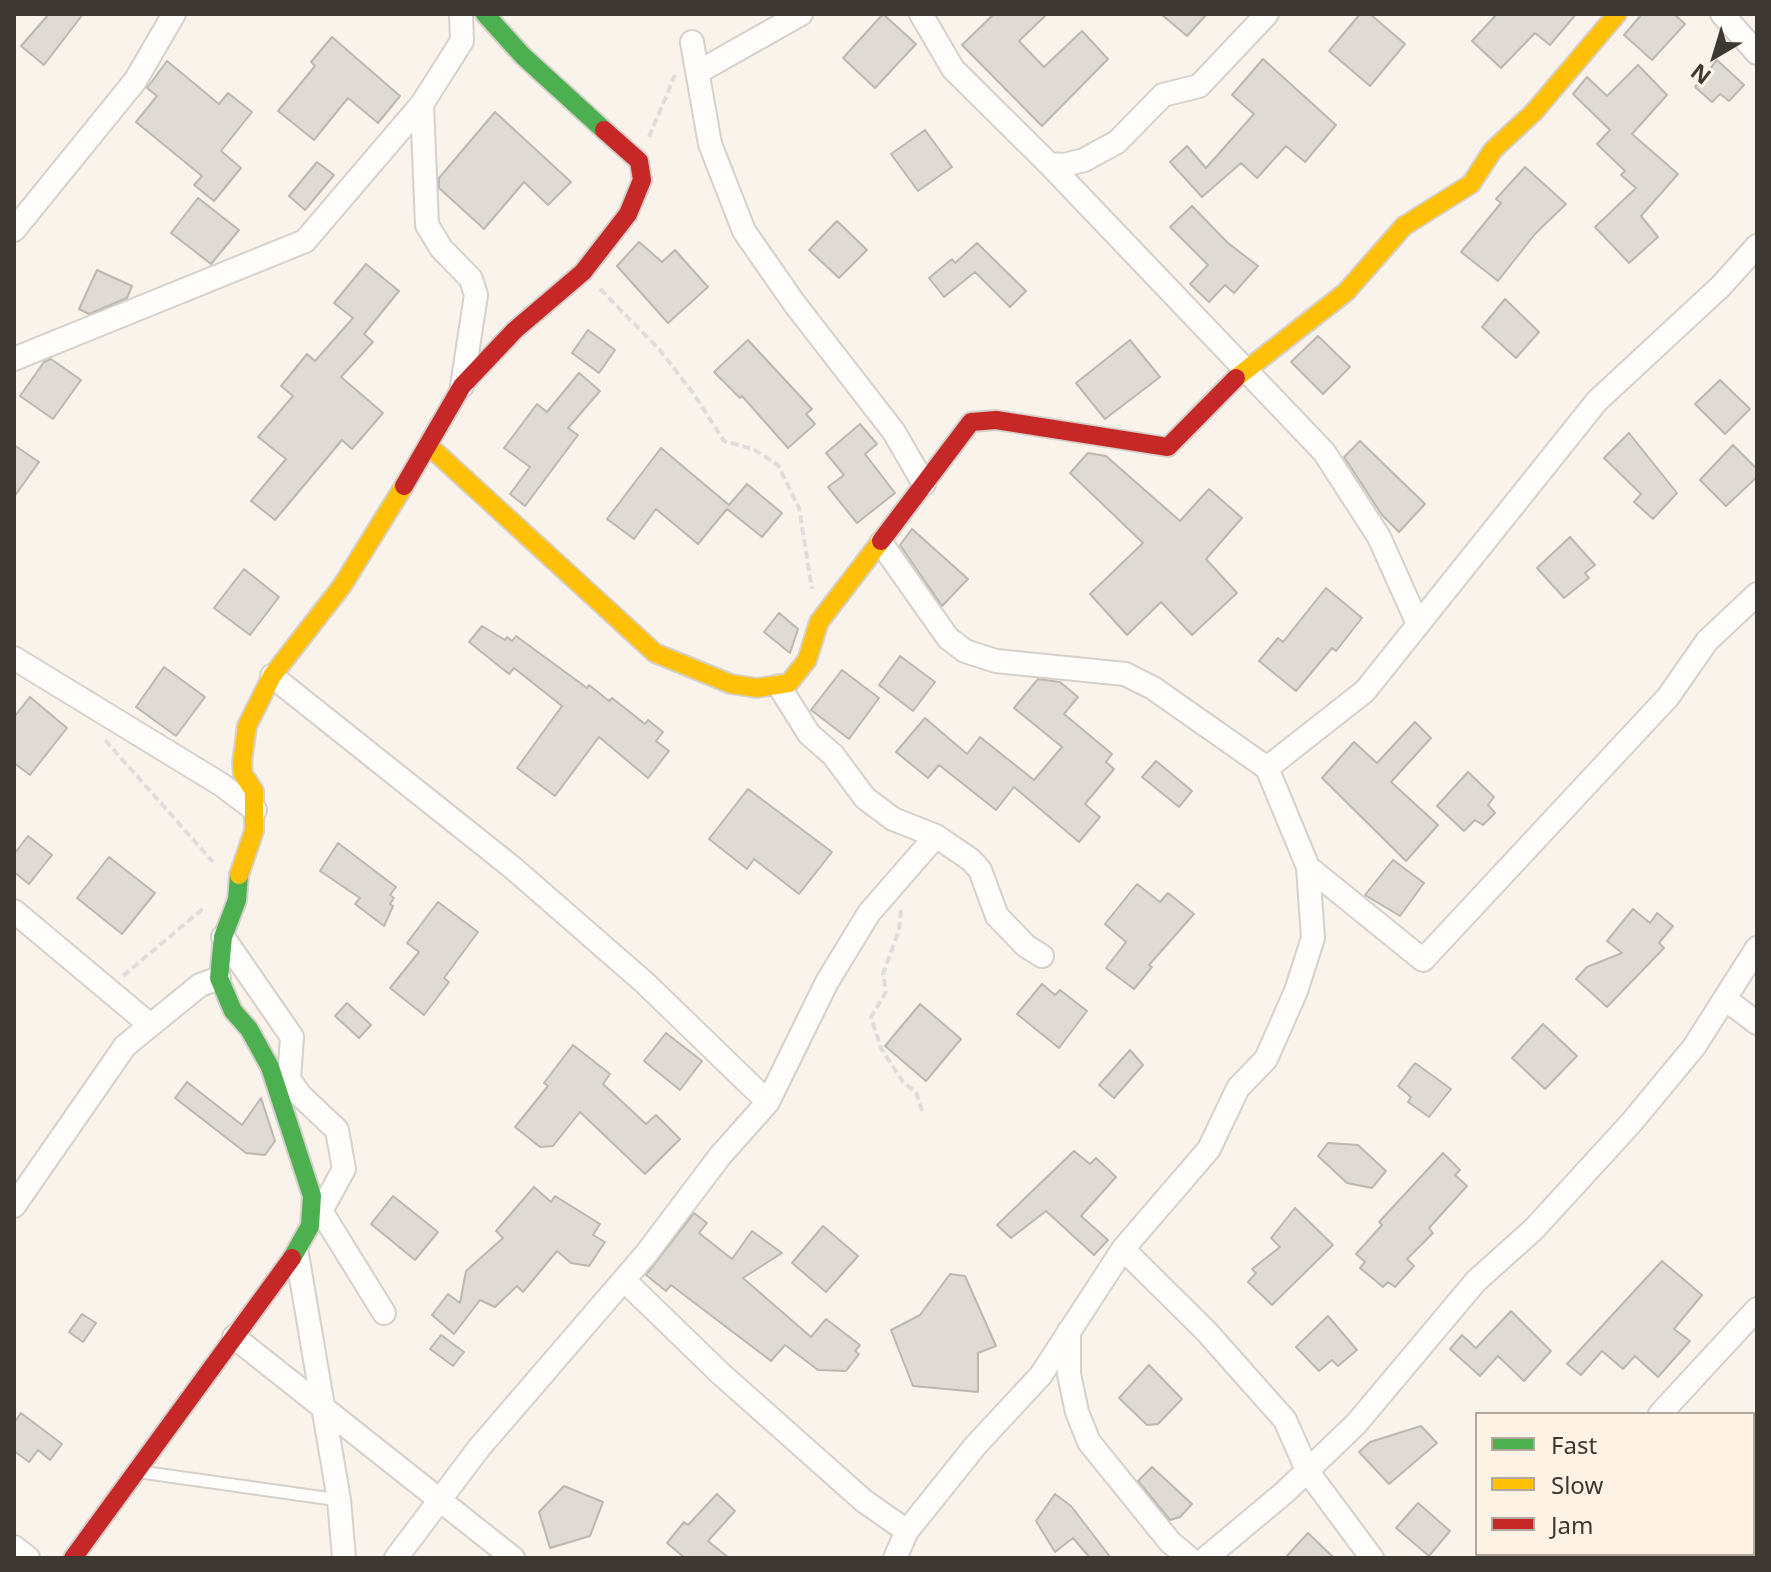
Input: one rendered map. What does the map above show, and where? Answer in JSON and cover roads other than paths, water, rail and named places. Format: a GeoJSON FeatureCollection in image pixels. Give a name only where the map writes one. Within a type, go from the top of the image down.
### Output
{"type":"FeatureCollection","features":[{"type":"Feature","properties":{"kind":"street"},"geometry":{"type":"LineString","coordinates":[[14,230],[135,81],[174,14]]}},
{"type":"Feature","properties":{"kind":"street"},"geometry":{"type":"LineString","coordinates":[[14,359],[305,241],[422,104],[462,41],[461,14]]}},
{"type":"Feature","properties":{"kind":"street"},"geometry":{"type":"LineString","coordinates":[[73,1558],[297,1254],[310,1226],[312,1196],[270,1067],[223,993],[219,978],[223,937],[237,900],[240,866],[254,831],[254,791],[243,774],[242,748],[259,698],[272,676],[342,586],[429,446],[462,386],[515,330],[583,272],[628,214],[642,180],[639,161],[523,56],[485,14]]}},
{"type":"Feature","properties":{"kind":"street"},"geometry":{"type":"LineString","coordinates":[[700,71],[801,14]]}},
{"type":"Feature","properties":{"kind":"street"},"geometry":{"type":"LineString","coordinates":[[921,14],[953,69],[1049,164],[1324,452],[1379,537],[1418,624]]}},
{"type":"Feature","properties":{"kind":"street"},"geometry":{"type":"LineString","coordinates":[[1049,164],[1084,160],[1117,142],[1159,98],[1206,81],[1267,14]]}},
{"type":"Feature","properties":{"kind":"street"},"geometry":{"type":"LineString","coordinates":[[429,446],[655,653],[731,684],[779,686],[800,672],[819,622],[971,422],[996,420],[1168,447],[1244,370],[1346,292],[1404,226],[1471,184],[1493,150],[1534,112],[1617,14]]}},
{"type":"Feature","properties":{"kind":"street"},"geometry":{"type":"LineString","coordinates":[[1722,14],[1757,53]]}},
{"type":"Feature","properties":{"kind":"street"},"geometry":{"type":"LineString","coordinates":[[692,42],[700,71],[703,117],[710,144],[744,231],[794,303],[894,432],[924,484]]}},
{"type":"Feature","properties":{"kind":"street"},"geometry":{"type":"LineString","coordinates":[[422,104],[427,225],[441,248],[467,273],[476,295],[462,386]]}},
{"type":"Feature","properties":{"kind":"street"},"geometry":{"type":"LineString","coordinates":[[1267,768],[1365,691],[1597,401],[1721,286],[1757,246]]}},
{"type":"Feature","properties":{"kind":"street"},"geometry":{"type":"LineString","coordinates":[[881,543],[948,638],[965,651],[996,661],[1125,674],[1153,688],[1267,768],[1308,867],[1313,938],[1296,991],[1266,1059],[1238,1088],[1209,1149],[1123,1249],[1041,1375],[976,1445],[907,1531],[895,1558]]}},
{"type":"Feature","properties":{"kind":"street"},"geometry":{"type":"LineString","coordinates":[[1308,867],[1423,960],[1668,697],[1707,641],[1757,594]]}},
{"type":"Feature","properties":{"kind":"street"},"geometry":{"type":"LineString","coordinates":[[14,658],[222,785],[255,810]]}},
{"type":"Feature","properties":{"kind":"street"},"geometry":{"type":"LineString","coordinates":[[272,676],[513,868],[645,983],[768,1102]]}},
{"type":"Feature","properties":{"kind":"street"},"geometry":{"type":"LineString","coordinates":[[779,686],[809,734],[833,755],[865,798],[906,826],[936,836],[962,853],[980,870],[997,916],[1026,946],[1042,956]]}},
{"type":"Feature","properties":{"kind":"street"},"geometry":{"type":"LineString","coordinates":[[396,1558],[479,1448],[680,1213],[720,1156],[768,1102],[844,952],[869,913],[936,836]]}},
{"type":"Feature","properties":{"kind":"street"},"geometry":{"type":"LineString","coordinates":[[14,911],[149,1024]]}},
{"type":"Feature","properties":{"kind":"street"},"geometry":{"type":"LineString","coordinates":[[223,937],[292,1037],[289,1079],[300,1095],[337,1130],[344,1169],[321,1211],[384,1313]]}},
{"type":"Feature","properties":{"kind":"street"},"geometry":{"type":"LineString","coordinates":[[1206,1558],[1308,1472],[1365,1414],[1476,1281],[1534,1229],[1631,1123],[1694,1047],[1757,948]]}},
{"type":"Feature","properties":{"kind":"street"},"geometry":{"type":"LineString","coordinates":[[14,1206],[125,1046],[200,985],[219,978]]}},
{"type":"Feature","properties":{"kind":"street"},"geometry":{"type":"LineString","coordinates":[[1725,999],[1757,1023]]}},
{"type":"Feature","properties":{"kind":"street"},"geometry":{"type":"LineString","coordinates":[[1123,1249],[1206,1331],[1285,1420],[1308,1472],[1372,1558]]}},
{"type":"Feature","properties":{"kind":"street"},"geometry":{"type":"LineString","coordinates":[[297,1254],[339,1500],[344,1558]]}},
{"type":"Feature","properties":{"kind":"street"},"geometry":{"type":"LineString","coordinates":[[624,1280],[721,1374],[864,1501],[907,1531]]}},
{"type":"Feature","properties":{"kind":"street"},"geometry":{"type":"LineString","coordinates":[[1662,1412],[1757,1309]]}},
{"type":"Feature","properties":{"kind":"street"},"geometry":{"type":"LineString","coordinates":[[1069,1330],[1069,1374],[1077,1412],[1089,1442],[1170,1542],[1189,1558]]}},
{"type":"Feature","properties":{"kind":"street"},"geometry":{"type":"LineString","coordinates":[[234,1337],[513,1558]]}},
{"type":"Feature","properties":{"kind":"street"},"geometry":{"type":"LineString","coordinates":[[14,1547],[28,1558]]}},
{"type":"Feature","properties":{"kind":"lane"},"geometry":{"type":"LineString","coordinates":[[135,1472],[339,1500]]}}]}
